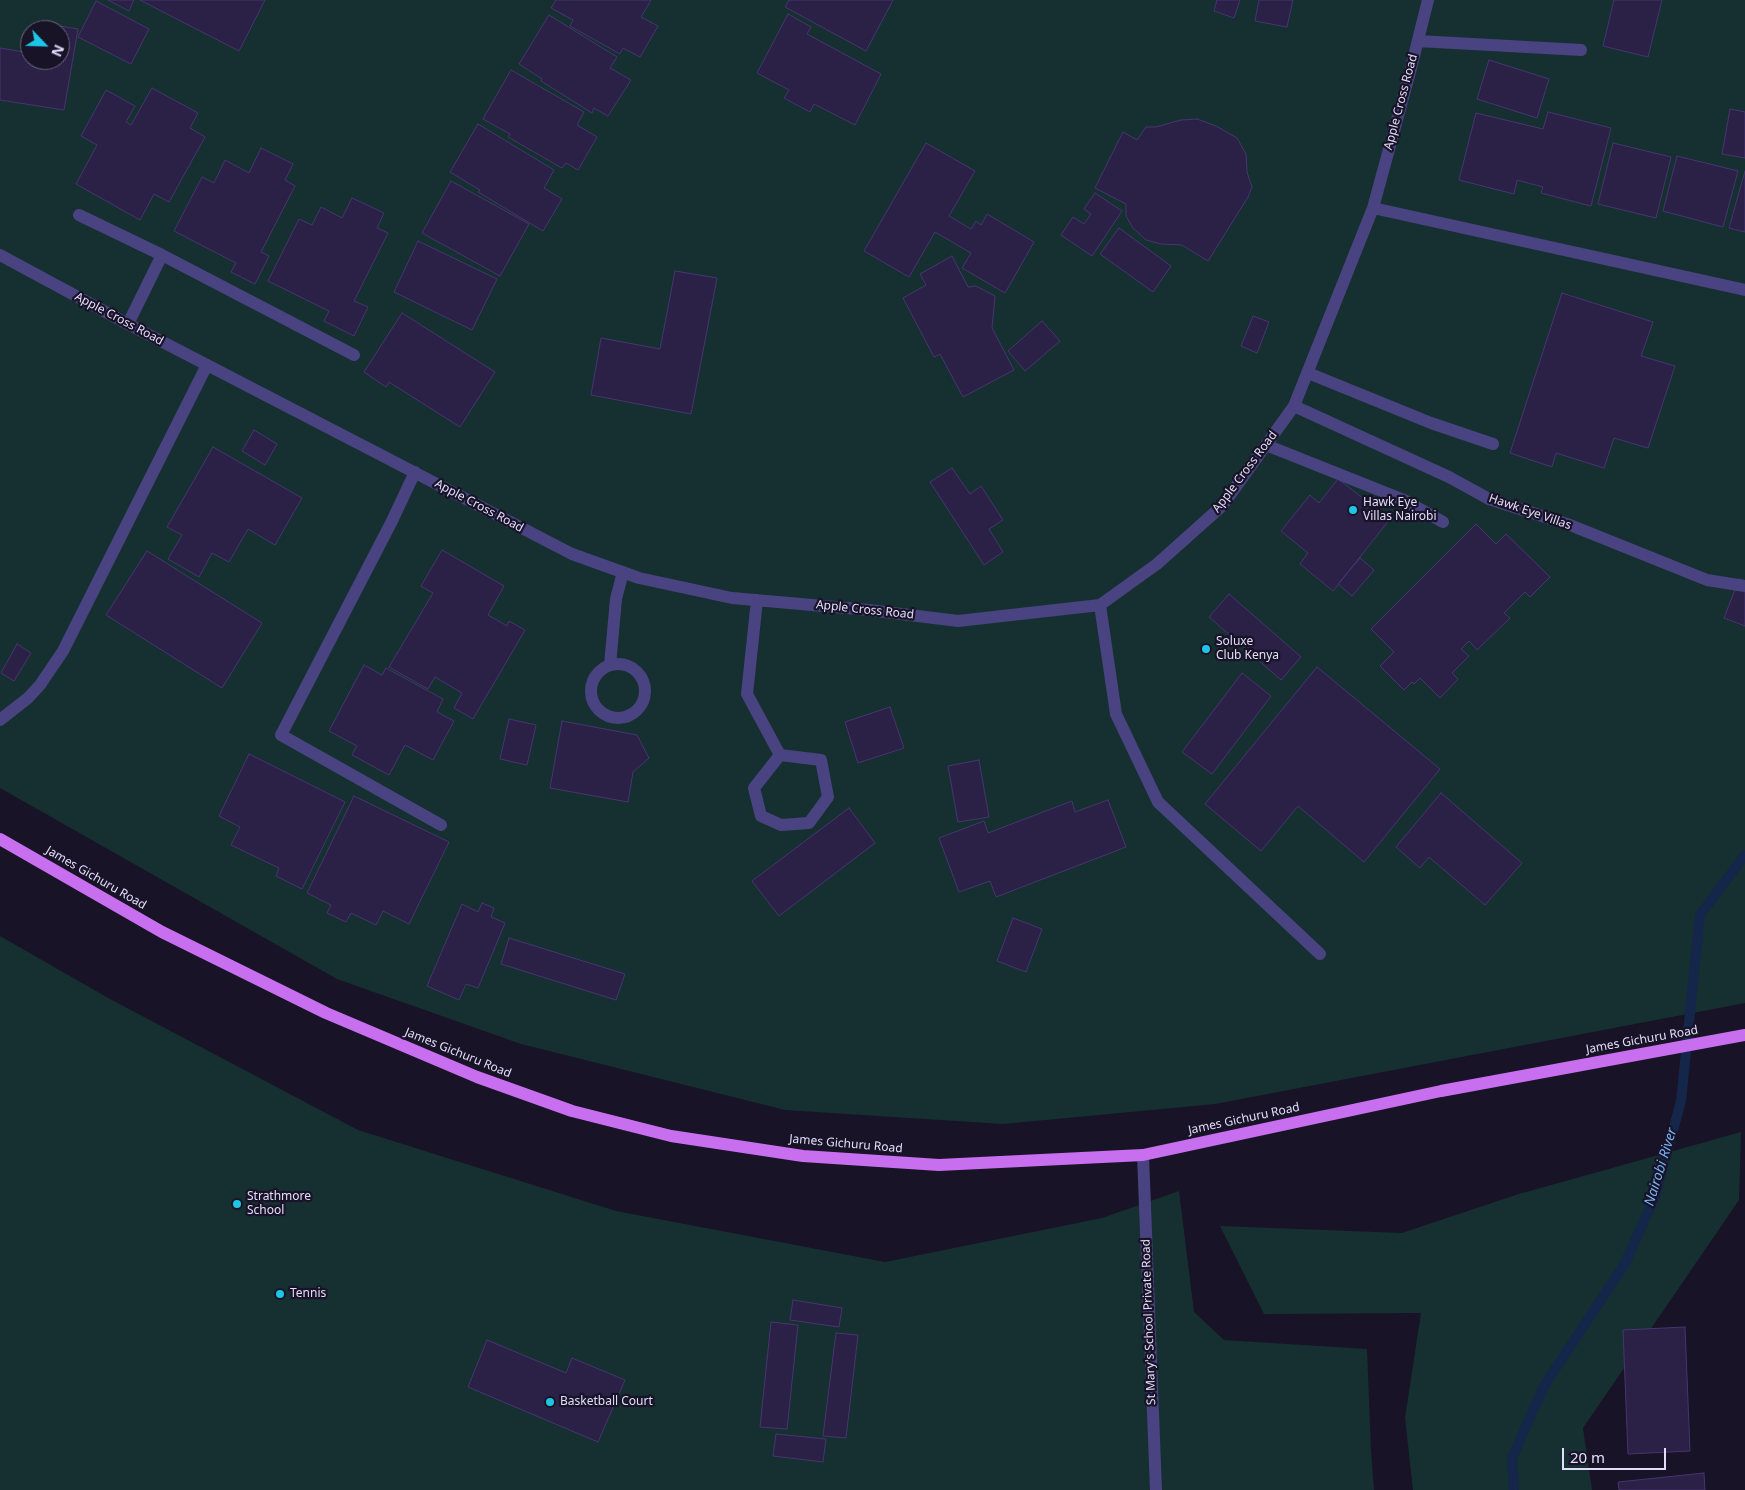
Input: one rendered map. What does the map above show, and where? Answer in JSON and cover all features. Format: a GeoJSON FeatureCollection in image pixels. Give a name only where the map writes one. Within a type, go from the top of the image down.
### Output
{"type":"FeatureCollection","features":[{"type":"Feature","properties":{"kind":"main road","name":"James Gichuru Road"},"geometry":{"type":"LineString","coordinates":[[0,839],[162,932],[326,1013],[476,1077],[572,1110],[671,1136],[803,1156],[939,1165],[1143,1155],[1440,1091],[1745,1035]]}},
{"type":"Feature","properties":{"kind":"street","name":"Apple Cross Road"},"geometry":{"type":"LineString","coordinates":[[0,256],[572,554],[639,578],[732,598],[869,610],[958,621],[1100,605],[1157,564],[1222,506],[1294,406],[1372,208],[1428,0]]}},
{"type":"Feature","properties":{"kind":"street"},"geometry":{"type":"LineString","coordinates":[[1418,41],[1581,50]]}},
{"type":"Feature","properties":{"kind":"street"},"geometry":{"type":"LineString","coordinates":[[1372,208],[1745,290]]}},
{"type":"Feature","properties":{"kind":"street"},"geometry":{"type":"LineString","coordinates":[[79,214],[354,355]]}},
{"type":"Feature","properties":{"kind":"street"},"geometry":{"type":"LineString","coordinates":[[128,324],[162,255]]}},
{"type":"Feature","properties":{"kind":"street"},"geometry":{"type":"LineString","coordinates":[[0,720],[28,698],[40,685],[63,651],[207,365]]}},
{"type":"Feature","properties":{"kind":"street"},"geometry":{"type":"LineString","coordinates":[[1308,373],[1431,423],[1492,444]]}},
{"type":"Feature","properties":{"kind":"street","name":"Hawk Eye Villas"},"geometry":{"type":"LineString","coordinates":[[1294,406],[1449,477],[1489,499],[1570,525],[1707,580],[1745,586]]}},
{"type":"Feature","properties":{"kind":"street"},"geometry":{"type":"LineString","coordinates":[[1266,446],[1404,500],[1443,522]]}},
{"type":"Feature","properties":{"kind":"street"},"geometry":{"type":"LineString","coordinates":[[415,472],[388,530],[281,735],[441,825]]}},
{"type":"Feature","properties":{"kind":"street"},"geometry":{"type":"LineString","coordinates":[[610,665],[615,608],[623,572]]}},
{"type":"Feature","properties":{"kind":"street"},"geometry":{"type":"LineString","coordinates":[[757,600],[747,694],[780,756]]}},
{"type":"Feature","properties":{"kind":"street"},"geometry":{"type":"LineString","coordinates":[[1100,605],[1116,714],[1158,802],[1320,954]]}},
{"type":"Feature","properties":{"kind":"street"},"geometry":{"type":"LineString","coordinates":[[610,665],[628,665],[641,676],[646,692],[640,708],[626,718],[608,718],[595,707],[590,691],[596,674],[610,665]]}},
{"type":"Feature","properties":{"kind":"street"},"geometry":{"type":"LineString","coordinates":[[780,756],[820,760],[828,797],[809,823],[781,825],[761,816],[754,788],[780,756]]}},
{"type":"Feature","properties":{"kind":"street","name":"St Mary's School Private Road"},"geometry":{"type":"LineString","coordinates":[[1143,1155],[1156,1490]]}},
{"type":"Feature","properties":{"kind":"green space"},"geometry":{"type":"Polygon","coordinates":[[[0,0],[1745,0],[1745,1003],[1215,1104],[1003,1124],[785,1110],[521,1044],[337,979],[0,788],[0,0]]]}},
{"type":"Feature","properties":{"kind":"green space","name":"Strathmore School"},"geometry":{"type":"Polygon","coordinates":[[[0,936],[110,999],[358,1130],[616,1211],[885,1262],[1102,1218],[1179,1191],[1194,1312],[1224,1340],[1367,1349],[1374,1490],[0,1490],[0,936]]]}},
{"type":"Feature","properties":{"kind":"green space"},"geometry":{"type":"Polygon","coordinates":[[[1741,1132],[1739,1200],[1583,1428],[1592,1490],[1413,1490],[1405,1418],[1421,1313],[1264,1314],[1220,1226],[1402,1233],[1519,1194],[1741,1132]]]}},
{"type":"Feature","properties":{"kind":"building"},"geometry":{"type":"Polygon","coordinates":[[[108,0],[134,0],[129,11],[108,0]]]}},
{"type":"Feature","properties":{"kind":"building"},"geometry":{"type":"Polygon","coordinates":[[[140,0],[265,0],[239,51],[140,0]]]}},
{"type":"Feature","properties":{"kind":"building"},"geometry":{"type":"Polygon","coordinates":[[[556,0],[651,0],[641,17],[658,26],[640,57],[623,48],[620,54],[570,26],[573,20],[551,8],[556,0]]]}},
{"type":"Feature","properties":{"kind":"building"},"geometry":{"type":"Polygon","coordinates":[[[789,0],[893,0],[866,51],[785,7],[789,0]]]}},
{"type":"Feature","properties":{"kind":"building"},"geometry":{"type":"Polygon","coordinates":[[[1217,0],[1240,0],[1234,18],[1214,11],[1217,0]]]}},
{"type":"Feature","properties":{"kind":"building"},"geometry":{"type":"Polygon","coordinates":[[[1259,0],[1293,0],[1287,27],[1255,21],[1259,0]]]}},
{"type":"Feature","properties":{"kind":"building"},"geometry":{"type":"Polygon","coordinates":[[[1614,0],[1662,0],[1648,57],[1603,46],[1614,0]]]}},
{"type":"Feature","properties":{"kind":"building"},"geometry":{"type":"Polygon","coordinates":[[[96,1],[149,29],[131,64],[78,37],[96,1]]]}},
{"type":"Feature","properties":{"kind":"building"},"geometry":{"type":"Polygon","coordinates":[[[788,14],[811,27],[807,34],[881,74],[855,125],[814,104],[810,112],[784,98],[789,90],[757,73],[788,14]]]}},
{"type":"Feature","properties":{"kind":"building"},"geometry":{"type":"Polygon","coordinates":[[[549,15],[617,57],[610,68],[631,80],[608,116],[594,108],[592,113],[541,81],[542,79],[519,64],[549,15]]]}},
{"type":"Feature","properties":{"kind":"building"},"geometry":{"type":"Polygon","coordinates":[[[70,28],[78,29],[64,110],[0,100],[0,48],[20,51],[20,70],[70,70],[70,28]]]}},
{"type":"Feature","properties":{"kind":"building"},"geometry":{"type":"Polygon","coordinates":[[[1489,60],[1549,79],[1537,118],[1477,99],[1489,60]]]}},
{"type":"Feature","properties":{"kind":"building"},"geometry":{"type":"Polygon","coordinates":[[[511,70],[584,112],[577,125],[597,137],[578,170],[566,163],[562,168],[508,137],[510,134],[483,119],[511,70]]]}},
{"type":"Feature","properties":{"kind":"building"},"geometry":{"type":"Polygon","coordinates":[[[152,88],[198,113],[190,128],[205,137],[169,202],[154,194],[140,220],[76,184],[97,145],[81,136],[106,90],[135,106],[126,122],[131,125],[152,88]]]}},
{"type":"Feature","properties":{"kind":"building"},"geometry":{"type":"Polygon","coordinates":[[[1730,109],[1745,112],[1745,158],[1722,154],[1730,109]]]}},
{"type":"Feature","properties":{"kind":"building"},"geometry":{"type":"Polygon","coordinates":[[[1548,112],[1611,128],[1591,206],[1541,193],[1543,187],[1517,180],[1514,194],[1459,180],[1476,113],[1543,129],[1548,112]]]}},
{"type":"Feature","properties":{"kind":"building"},"geometry":{"type":"Polygon","coordinates":[[[1197,119],[1216,126],[1237,138],[1246,154],[1247,172],[1252,187],[1248,197],[1208,261],[1182,245],[1161,244],[1146,240],[1133,228],[1126,216],[1126,204],[1095,188],[1123,132],[1137,140],[1146,127],[1156,127],[1181,120],[1197,119]]]}},
{"type":"Feature","properties":{"kind":"building"},"geometry":{"type":"Polygon","coordinates":[[[478,124],[554,170],[544,188],[562,199],[543,231],[478,192],[480,190],[450,172],[478,124]]]}},
{"type":"Feature","properties":{"kind":"building"},"geometry":{"type":"Polygon","coordinates":[[[926,143],[975,171],[949,216],[971,229],[976,221],[981,225],[987,214],[1034,242],[1005,293],[962,268],[971,253],[935,232],[909,277],[864,251],[926,143]]]}},
{"type":"Feature","properties":{"kind":"building"},"geometry":{"type":"Polygon","coordinates":[[[1613,143],[1671,157],[1656,218],[1598,204],[1613,143]]]}},
{"type":"Feature","properties":{"kind":"building"},"geometry":{"type":"Polygon","coordinates":[[[261,148],[293,164],[285,180],[295,186],[261,252],[269,256],[255,284],[231,272],[236,263],[174,231],[202,177],[214,183],[225,160],[249,173],[261,148]]]}},
{"type":"Feature","properties":{"kind":"building"},"geometry":{"type":"Polygon","coordinates":[[[1677,156],[1738,171],[1723,227],[1663,211],[1677,156]]]}},
{"type":"Feature","properties":{"kind":"building"},"geometry":{"type":"Polygon","coordinates":[[[1745,171],[1745,232],[1729,228],[1745,171]]]}},
{"type":"Feature","properties":{"kind":"building"},"geometry":{"type":"Polygon","coordinates":[[[451,181],[529,224],[500,276],[422,233],[451,181]]]}},
{"type":"Feature","properties":{"kind":"building"},"geometry":{"type":"Polygon","coordinates":[[[1095,193],[1122,211],[1092,256],[1061,235],[1073,217],[1084,224],[1091,214],[1084,209],[1095,193]]]}},
{"type":"Feature","properties":{"kind":"building"},"geometry":{"type":"Polygon","coordinates":[[[352,198],[384,213],[377,228],[388,233],[354,301],[368,307],[354,336],[324,321],[329,311],[268,281],[299,219],[312,225],[321,207],[342,218],[352,198]]]}},
{"type":"Feature","properties":{"kind":"building"},"geometry":{"type":"Polygon","coordinates":[[[1119,228],[1171,266],[1153,292],[1100,254],[1119,228]]]}},
{"type":"Feature","properties":{"kind":"building"},"geometry":{"type":"Polygon","coordinates":[[[418,241],[497,279],[472,330],[394,292],[418,241]]]}},
{"type":"Feature","properties":{"kind":"building"},"geometry":{"type":"Polygon","coordinates":[[[952,256],[968,287],[976,286],[995,296],[992,328],[1014,370],[963,397],[940,354],[934,357],[903,298],[926,285],[920,274],[952,256]]]}},
{"type":"Feature","properties":{"kind":"building"},"geometry":{"type":"Polygon","coordinates":[[[675,271],[717,278],[691,414],[591,395],[601,338],[660,349],[675,271]]]}},
{"type":"Feature","properties":{"kind":"building"},"geometry":{"type":"Polygon","coordinates":[[[1562,293],[1653,322],[1641,356],[1675,366],[1648,448],[1614,438],[1604,468],[1556,453],[1552,467],[1510,453],[1562,293]]]}},
{"type":"Feature","properties":{"kind":"building"},"geometry":{"type":"Polygon","coordinates":[[[402,313],[495,372],[460,427],[389,382],[386,387],[364,372],[402,313]]]}},
{"type":"Feature","properties":{"kind":"building"},"geometry":{"type":"Polygon","coordinates":[[[1253,316],[1269,322],[1257,353],[1241,346],[1253,316]]]}},
{"type":"Feature","properties":{"kind":"building"},"geometry":{"type":"Polygon","coordinates":[[[1042,321],[1060,341],[1025,371],[1008,351],[1042,321]]]}},
{"type":"Feature","properties":{"kind":"building"},"geometry":{"type":"Polygon","coordinates":[[[254,430],[277,444],[265,465],[242,451],[254,430]]]}},
{"type":"Feature","properties":{"kind":"building"},"geometry":{"type":"Polygon","coordinates":[[[213,447],[302,498],[275,545],[248,529],[229,562],[212,553],[199,577],[168,559],[182,535],[167,527],[213,447]]]}},
{"type":"Feature","properties":{"kind":"building"},"geometry":{"type":"Polygon","coordinates":[[[952,468],[970,494],[981,486],[1003,520],[989,529],[1003,552],[984,565],[930,482],[952,468]]]}},
{"type":"Feature","properties":{"kind":"building"},"geometry":{"type":"Polygon","coordinates":[[[1338,479],[1390,519],[1333,591],[1300,564],[1308,553],[1281,531],[1310,495],[1319,503],[1338,479]]]}},
{"type":"Feature","properties":{"kind":"building"},"geometry":{"type":"Polygon","coordinates":[[[1476,524],[1496,544],[1506,534],[1550,577],[1530,597],[1525,592],[1504,613],[1510,618],[1477,650],[1469,641],[1461,649],[1469,656],[1452,673],[1458,679],[1440,698],[1420,678],[1414,684],[1412,682],[1404,690],[1380,666],[1394,652],[1371,629],[1476,524]]]}},
{"type":"Feature","properties":{"kind":"building"},"geometry":{"type":"Polygon","coordinates":[[[442,550],[504,586],[488,615],[507,626],[509,621],[525,630],[473,719],[454,708],[462,693],[435,677],[428,689],[389,667],[433,593],[421,586],[442,550]]]}},
{"type":"Feature","properties":{"kind":"building"},"geometry":{"type":"Polygon","coordinates":[[[147,551],[262,623],[222,688],[106,615],[147,551]]]}},
{"type":"Feature","properties":{"kind":"building"},"geometry":{"type":"Polygon","coordinates":[[[1360,558],[1374,570],[1352,596],[1338,584],[1360,558]]]}},
{"type":"Feature","properties":{"kind":"building"},"geometry":{"type":"Polygon","coordinates":[[[1739,579],[1745,581],[1745,626],[1724,618],[1739,579]]]}},
{"type":"Feature","properties":{"kind":"building"},"geometry":{"type":"Polygon","coordinates":[[[1229,594],[1301,657],[1281,680],[1209,617],[1229,594]]]}},
{"type":"Feature","properties":{"kind":"building"},"geometry":{"type":"Polygon","coordinates":[[[17,644],[31,653],[14,681],[1,673],[17,644]]]}},
{"type":"Feature","properties":{"kind":"building"},"geometry":{"type":"Polygon","coordinates":[[[364,665],[382,675],[386,668],[443,699],[437,712],[454,721],[433,760],[405,745],[389,775],[352,755],[357,746],[329,731],[364,665]]]}},
{"type":"Feature","properties":{"kind":"building"},"geometry":{"type":"Polygon","coordinates":[[[1317,667],[1440,769],[1364,862],[1298,806],[1261,851],[1205,804],[1317,667]]]}},
{"type":"Feature","properties":{"kind":"building"},"geometry":{"type":"Polygon","coordinates":[[[1242,673],[1271,696],[1212,774],[1182,752],[1242,673]]]}},
{"type":"Feature","properties":{"kind":"building"},"geometry":{"type":"Polygon","coordinates":[[[890,707],[904,748],[858,763],[845,722],[890,707]]]}},
{"type":"Feature","properties":{"kind":"building"},"geometry":{"type":"Polygon","coordinates":[[[509,719],[536,725],[527,765],[500,759],[509,719]]]}},
{"type":"Feature","properties":{"kind":"building"},"geometry":{"type":"Polygon","coordinates":[[[562,721],[637,735],[649,758],[633,772],[628,802],[550,788],[562,721]]]}},
{"type":"Feature","properties":{"kind":"building"},"geometry":{"type":"Polygon","coordinates":[[[249,754],[345,802],[302,889],[276,876],[279,868],[231,845],[240,827],[219,816],[249,754]]]}},
{"type":"Feature","properties":{"kind":"building"},"geometry":{"type":"Polygon","coordinates":[[[979,760],[989,817],[958,822],[948,766],[979,760]]]}},
{"type":"Feature","properties":{"kind":"building"},"geometry":{"type":"Polygon","coordinates":[[[1441,793],[1522,863],[1485,905],[1429,857],[1420,868],[1396,847],[1441,793]]]}},
{"type":"Feature","properties":{"kind":"building"},"geometry":{"type":"Polygon","coordinates":[[[354,796],[449,842],[409,924],[383,911],[376,925],[351,913],[346,922],[327,913],[331,905],[307,893],[354,796]]]}},
{"type":"Feature","properties":{"kind":"building"},"geometry":{"type":"Polygon","coordinates":[[[1108,800],[1126,847],[996,897],[990,881],[959,892],[939,838],[984,821],[988,833],[1072,801],[1075,812],[1108,800]]]}},
{"type":"Feature","properties":{"kind":"building"},"geometry":{"type":"Polygon","coordinates":[[[849,808],[875,843],[779,916],[752,881],[849,808]]]}},
{"type":"Feature","properties":{"kind":"building"},"geometry":{"type":"Polygon","coordinates":[[[482,903],[494,908],[491,917],[505,923],[478,988],[466,984],[459,1000],[427,986],[462,904],[478,912],[482,903]]]}},
{"type":"Feature","properties":{"kind":"building"},"geometry":{"type":"Polygon","coordinates":[[[1013,918],[1042,929],[1026,972],[997,961],[1013,918]]]}},
{"type":"Feature","properties":{"kind":"building"},"geometry":{"type":"Polygon","coordinates":[[[509,938],[625,974],[616,1000],[501,964],[509,938]]]}},
{"type":"Feature","properties":{"kind":"building"},"geometry":{"type":"Polygon","coordinates":[[[793,1300],[842,1308],[839,1327],[790,1320],[793,1300]]]}},
{"type":"Feature","properties":{"kind":"building"},"geometry":{"type":"Polygon","coordinates":[[[771,1322],[798,1325],[787,1429],[760,1427],[771,1322]]]}},
{"type":"Feature","properties":{"kind":"building"},"geometry":{"type":"Polygon","coordinates":[[[1685,1327],[1690,1451],[1628,1454],[1623,1330],[1685,1327]]]}},
{"type":"Feature","properties":{"kind":"building"},"geometry":{"type":"Polygon","coordinates":[[[836,1333],[858,1335],[846,1438],[823,1436],[836,1333]]]}},
{"type":"Feature","properties":{"kind":"building"},"geometry":{"type":"Polygon","coordinates":[[[487,1340],[566,1373],[572,1358],[625,1380],[598,1442],[468,1387],[487,1340]]]}},
{"type":"Feature","properties":{"kind":"building"},"geometry":{"type":"Polygon","coordinates":[[[776,1434],[826,1439],[823,1462],[773,1456],[776,1434]]]}},
{"type":"Feature","properties":{"kind":"building"},"geometry":{"type":"Polygon","coordinates":[[[1704,1473],[1705,1490],[1619,1490],[1618,1482],[1704,1473]]]}},
{"type":"Feature","properties":{"kind":"waterway","name":"Nairobi River"},"geometry":{"type":"LineString","coordinates":[[1514,1490],[1512,1458],[1544,1386],[1624,1265],[1655,1197],[1681,1101],[1700,915],[1745,855]]}},
{"type":"Feature","properties":{"kind":"place","name":"Hawk Eye Villas Nairobi"},"geometry":{"type":"Point","coordinates":[1353,510]}},
{"type":"Feature","properties":{"kind":"place","name":"Soluxe Club Kenya"},"geometry":{"type":"Point","coordinates":[1206,649]}},
{"type":"Feature","properties":{"kind":"place","name":"Strathmore School"},"geometry":{"type":"Point","coordinates":[237,1204]}},
{"type":"Feature","properties":{"kind":"place","name":"Tennis"},"geometry":{"type":"Point","coordinates":[280,1294]}},
{"type":"Feature","properties":{"kind":"place","name":"Basketball Court"},"geometry":{"type":"Point","coordinates":[550,1402]}}]}
